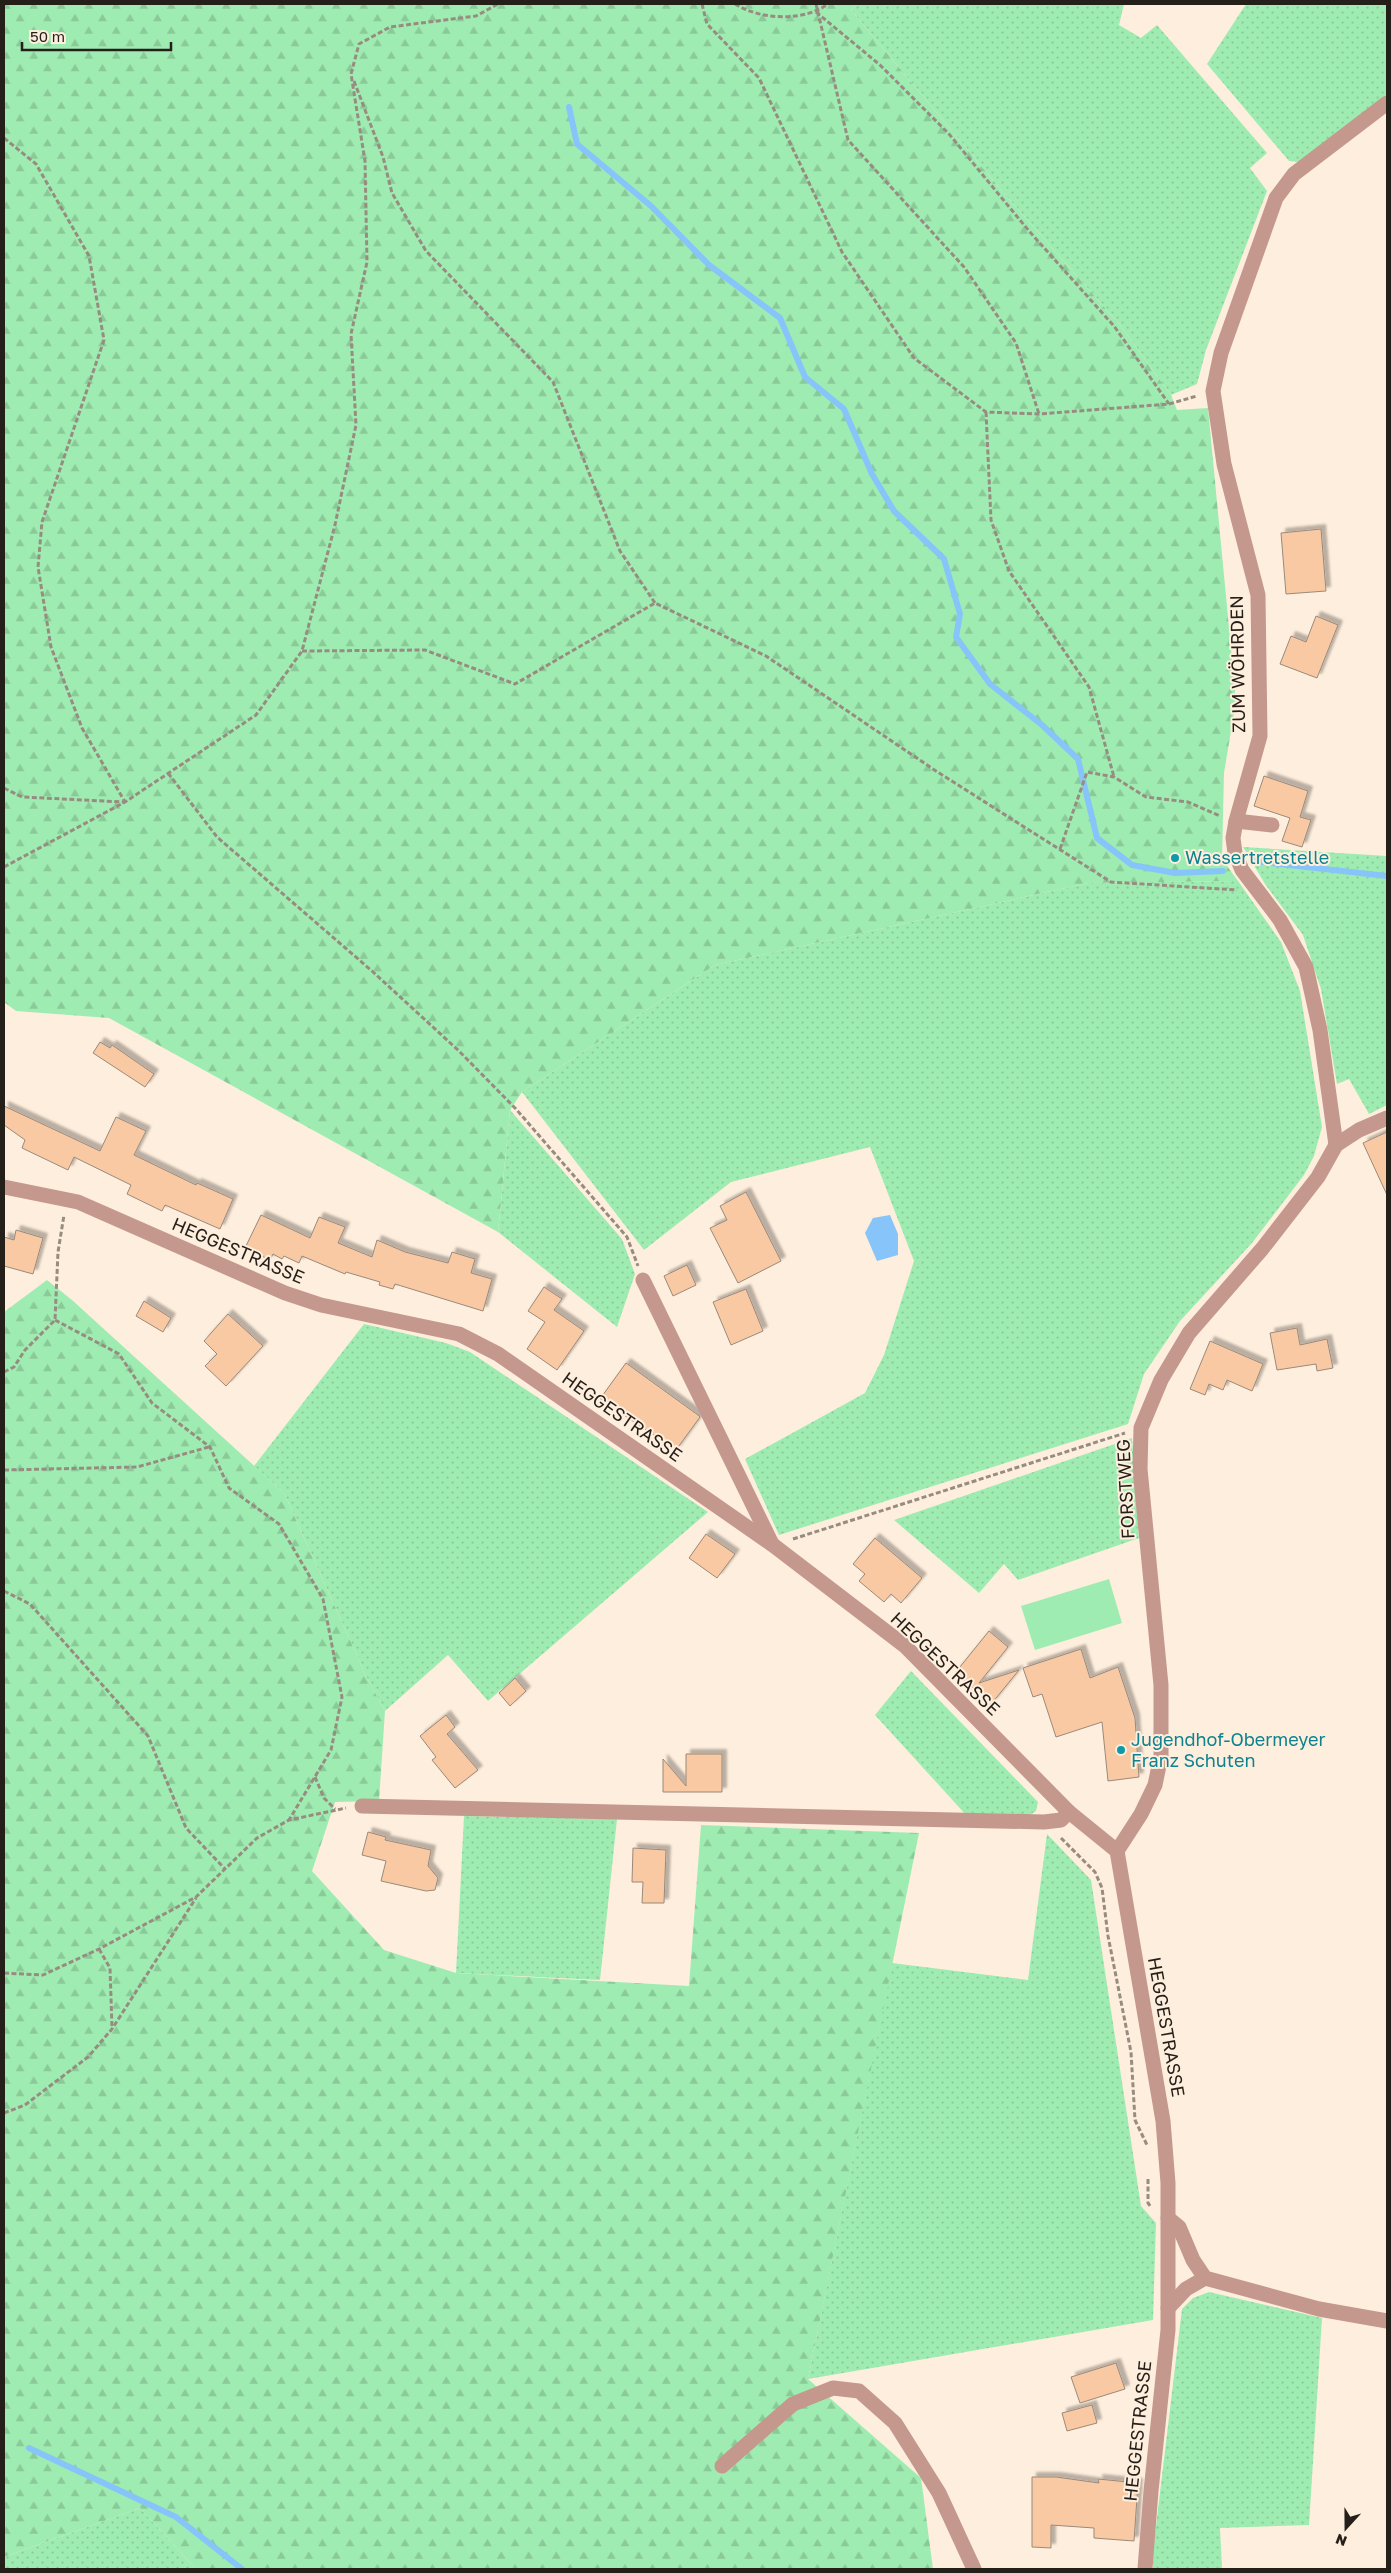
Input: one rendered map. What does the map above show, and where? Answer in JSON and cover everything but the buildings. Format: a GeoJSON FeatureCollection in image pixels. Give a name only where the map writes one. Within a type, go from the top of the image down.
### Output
{"type":"FeatureCollection","features":[{"type":"Feature","properties":{"kind":"street","name":"ZUM WÖHRDEN"},"geometry":{"type":"LineString","coordinates":[[1336,1145],[1320,1030],[1306,967],[1293,941],[1242,870],[1235,853],[1233,838],[1236,821],[1260,736],[1258,595],[1224,464],[1213,391],[1221,353],[1276,198],[1294,174],[1387,103]]}},
{"type":"Feature","properties":{"kind":"street"},"geometry":{"type":"LineString","coordinates":[[1236,821],[1272,825]]}},
{"type":"Feature","properties":{"kind":"street","name":"FORSTWEG"},"geometry":{"type":"LineString","coordinates":[[1117,1851],[1141,1814],[1151,1792],[1161,1756],[1161,1684],[1140,1469],[1141,1428],[1161,1380],[1189,1333],[1262,1250],[1318,1177],[1336,1145],[1359,1130],[1387,1118]]}},
{"type":"Feature","properties":{"kind":"street","name":"HEGGESTRASSE"},"geometry":{"type":"LineString","coordinates":[[4,1187],[78,1202],[285,1293],[321,1306],[459,1334],[498,1354],[773,1545],[905,1646],[1069,1812],[1117,1851],[1163,2121],[1168,2183],[1168,2330],[1150,2491],[1145,2569]]}},
{"type":"Feature","properties":{"kind":"street"},"geometry":{"type":"LineString","coordinates":[[643,1280],[773,1545]]}},
{"type":"Feature","properties":{"kind":"street"},"geometry":{"type":"LineString","coordinates":[[362,1806],[1044,1822],[1061,1820],[1069,1812]]}},
{"type":"Feature","properties":{"kind":"street"},"geometry":{"type":"LineString","coordinates":[[1168,2218],[1179,2227],[1193,2260],[1205,2278],[1319,2309],[1387,2321]]}},
{"type":"Feature","properties":{"kind":"street"},"geometry":{"type":"LineString","coordinates":[[1168,2308],[1186,2289],[1205,2278]]}},
{"type":"Feature","properties":{"kind":"street"},"geometry":{"type":"LineString","coordinates":[[722,2466],[793,2404],[833,2388],[859,2391],[895,2422],[939,2493],[974,2569]]}},
{"type":"Feature","properties":{"kind":"path"},"geometry":{"type":"LineString","coordinates":[[4,867],[125,802],[256,715],[302,651],[335,525],[356,425],[351,334],[366,262],[365,161],[351,74],[359,44],[390,27],[476,16],[498,4]]}},
{"type":"Feature","properties":{"kind":"path"},"geometry":{"type":"LineString","coordinates":[[702,4],[707,24],[759,78],[842,252],[914,358],[986,412],[1039,414],[1169,404],[1213,391]]}},
{"type":"Feature","properties":{"kind":"path"},"geometry":{"type":"LineString","coordinates":[[735,4],[783,18],[816,12],[828,4]]}},
{"type":"Feature","properties":{"kind":"path"},"geometry":{"type":"LineString","coordinates":[[816,4],[816,12],[848,140],[964,267],[1016,343],[1039,414]]}},
{"type":"Feature","properties":{"kind":"path"},"geometry":{"type":"LineString","coordinates":[[816,12],[880,65],[949,134],[1029,231],[1114,326],[1169,404]]}},
{"type":"Feature","properties":{"kind":"path"},"geometry":{"type":"LineString","coordinates":[[351,74],[383,157],[392,193],[426,251],[553,382],[620,552],[655,603],[766,656],[936,771],[1111,882],[1257,890]]}},
{"type":"Feature","properties":{"kind":"path"},"geometry":{"type":"LineString","coordinates":[[4,138],[36,164],[89,256],[104,340],[42,522],[38,567],[51,647],[82,728],[125,802]]}},
{"type":"Feature","properties":{"kind":"path"},"geometry":{"type":"LineString","coordinates":[[986,412],[991,520],[1009,570],[1089,687],[1114,776]]}},
{"type":"Feature","properties":{"kind":"path"},"geometry":{"type":"LineString","coordinates":[[302,651],[425,650],[515,684],[655,603]]}},
{"type":"Feature","properties":{"kind":"path"},"geometry":{"type":"LineString","coordinates":[[1060,849],[1087,772],[1114,776],[1146,797],[1188,802],[1236,821]]}},
{"type":"Feature","properties":{"kind":"path"},"geometry":{"type":"LineString","coordinates":[[168,773],[217,837],[372,971],[459,1051],[516,1109],[627,1237],[643,1280]]}},
{"type":"Feature","properties":{"kind":"path"},"geometry":{"type":"LineString","coordinates":[[4,788],[22,797],[125,802]]}},
{"type":"Feature","properties":{"kind":"path"},"geometry":{"type":"LineString","coordinates":[[4,1372],[14,1367],[25,1350],[55,1320],[58,1252],[66,1200]]}},
{"type":"Feature","properties":{"kind":"path"},"geometry":{"type":"LineString","coordinates":[[55,1320],[119,1354],[152,1403],[210,1447],[229,1488],[279,1524],[323,1599],[342,1698],[331,1750],[289,1820]]}},
{"type":"Feature","properties":{"kind":"path"},"geometry":{"type":"LineString","coordinates":[[773,1545],[1141,1428]]}},
{"type":"Feature","properties":{"kind":"path"},"geometry":{"type":"LineString","coordinates":[[4,1470],[138,1466],[210,1447]]}},
{"type":"Feature","properties":{"kind":"path"},"geometry":{"type":"LineString","coordinates":[[4,1591],[30,1604],[148,1736],[186,1828],[225,1869]]}},
{"type":"Feature","properties":{"kind":"path"},"geometry":{"type":"LineString","coordinates":[[315,1776],[324,1798],[336,1809]]}},
{"type":"Feature","properties":{"kind":"path"},"geometry":{"type":"LineString","coordinates":[[4,2113],[25,2105],[88,2057],[112,2030],[196,1897],[257,1838],[289,1820],[336,1809],[362,1806]]}},
{"type":"Feature","properties":{"kind":"path"},"geometry":{"type":"LineString","coordinates":[[1044,1822],[1074,1849],[1095,1872],[1102,1888],[1108,1936],[1131,2052],[1135,2120],[1149,2150]]}},
{"type":"Feature","properties":{"kind":"path"},"geometry":{"type":"LineString","coordinates":[[4,1973],[43,1975],[100,1949],[196,1897]]}},
{"type":"Feature","properties":{"kind":"path"},"geometry":{"type":"LineString","coordinates":[[100,1949],[110,1968],[112,2030]]}},
{"type":"Feature","properties":{"kind":"path"},"geometry":{"type":"LineString","coordinates":[[1148,2176],[1148,2203],[1160,2217],[1168,2218]]}},
{"type":"Feature","properties":{"kind":"green space"},"geometry":{"type":"Polygon","coordinates":[[[4,4],[857,4],[851,10],[1002,191],[1120,325],[1171,395],[1177,410],[1208,408],[1236,701],[1224,773],[1222,859],[1238,881],[1088,883],[715,965],[522,1092],[510,1110],[498,1232],[109,1018],[16,1011],[4,1002],[4,4]]]}},
{"type":"Feature","properties":{"kind":"green space"},"geometry":{"type":"Polygon","coordinates":[[[857,4],[1124,4],[1119,25],[1141,38],[1157,25],[1267,153],[1250,168],[1267,191],[1206,350],[1197,384],[1171,395],[1120,325],[1002,191],[851,10],[857,4]]]}},
{"type":"Feature","properties":{"kind":"green space"},"geometry":{"type":"Polygon","coordinates":[[[1246,4],[1387,4],[1387,96],[1299,162],[1289,161],[1207,64],[1246,4]]]}},
{"type":"Feature","properties":{"kind":"green space"},"geometry":{"type":"Polygon","coordinates":[[[1243,847],[1387,856],[1387,1105],[1369,1114],[1349,1079],[1337,1084],[1321,989],[1303,935],[1265,884],[1243,847]]]}},
{"type":"Feature","properties":{"kind":"green space"},"geometry":{"type":"Polygon","coordinates":[[[1238,881],[1281,942],[1300,991],[1322,1127],[1314,1156],[1304,1175],[1252,1243],[1180,1321],[1144,1374],[1128,1424],[779,1535],[745,1459],[865,1393],[884,1355],[914,1261],[870,1147],[731,1182],[644,1250],[522,1092],[715,965],[1088,883],[1238,881]]]}},
{"type":"Feature","properties":{"kind":"green space"},"geometry":{"type":"Polygon","coordinates":[[[510,1110],[622,1239],[635,1274],[617,1327],[498,1232],[510,1110]]]}},
{"type":"Feature","properties":{"kind":"green space"},"geometry":{"type":"Polygon","coordinates":[[[47,1280],[72,1300],[284,1493],[366,1676],[385,1711],[379,1801],[335,1802],[312,1871],[384,1950],[456,1973],[689,1986],[701,1825],[919,1833],[808,2379],[921,2478],[933,2569],[196,2569],[140,2508],[4,2557],[4,1312],[47,1280]]]}},
{"type":"Feature","properties":{"kind":"green space"},"geometry":{"type":"Polygon","coordinates":[[[364,1324],[446,1343],[470,1352],[708,1512],[488,1701],[448,1655],[385,1711],[366,1676],[284,1493],[254,1466],[364,1324]]]}},
{"type":"Feature","properties":{"kind":"green space"},"geometry":{"type":"Polygon","coordinates":[[[1132,1438],[1139,1538],[1018,1580],[1004,1564],[979,1593],[894,1520],[1132,1438]]]}},
{"type":"Feature","properties":{"kind":"green space"},"geometry":{"type":"Polygon","coordinates":[[[1109,1579],[1122,1623],[1035,1650],[1021,1606],[1109,1579]]]}},
{"type":"Feature","properties":{"kind":"green space"},"geometry":{"type":"Polygon","coordinates":[[[911,1671],[1038,1802],[1036,1811],[1028,1816],[967,1816],[875,1715],[911,1671]]]}},
{"type":"Feature","properties":{"kind":"green space"},"geometry":{"type":"Polygon","coordinates":[[[464,1816],[617,1819],[600,1980],[456,1973],[464,1816]]]}},
{"type":"Feature","properties":{"kind":"green space"},"geometry":{"type":"Polygon","coordinates":[[[1047,1834],[1091,1880],[1141,2206],[1156,2223],[1153,2320],[808,2379],[892,1963],[1028,1980],[1047,1834]]]}},
{"type":"Feature","properties":{"kind":"green space"},"geometry":{"type":"Polygon","coordinates":[[[1209,2292],[1322,2318],[1309,2525],[1220,2528],[1222,2569],[1153,2569],[1153,2551],[1182,2309],[1193,2298],[1209,2292]]]}},
{"type":"Feature","properties":{"kind":"green space"},"geometry":{"type":"Polygon","coordinates":[[[140,2508],[196,2569],[4,2569],[4,2557],[140,2508]]]}},
{"type":"Feature","properties":{"kind":"water"},"geometry":{"type":"Polygon","coordinates":[[[890,1215],[898,1234],[898,1255],[877,1261],[865,1233],[873,1218],[890,1215]]]}},
{"type":"Feature","properties":{"kind":"waterway"},"geometry":{"type":"LineString","coordinates":[[569,107],[577,144],[651,206],[709,265],[780,318],[805,377],[844,409],[872,474],[894,511],[944,559],[960,614],[956,637],[990,684],[1042,725],[1078,759],[1097,838],[1132,865],[1175,873],[1223,871]]}},
{"type":"Feature","properties":{"kind":"waterway"},"geometry":{"type":"LineString","coordinates":[[1252,861],[1387,876]]}},
{"type":"Feature","properties":{"kind":"waterway"},"geometry":{"type":"LineString","coordinates":[[29,2448],[176,2517],[242,2569]]}},
{"type":"Feature","properties":{"kind":"place","name":"Wassertretstelle"},"geometry":{"type":"Point","coordinates":[1175,858]}},
{"type":"Feature","properties":{"kind":"place","name":"Jugendhof-Obermeyer Franz Schuten"},"geometry":{"type":"Point","coordinates":[1121,1750]}}]}
